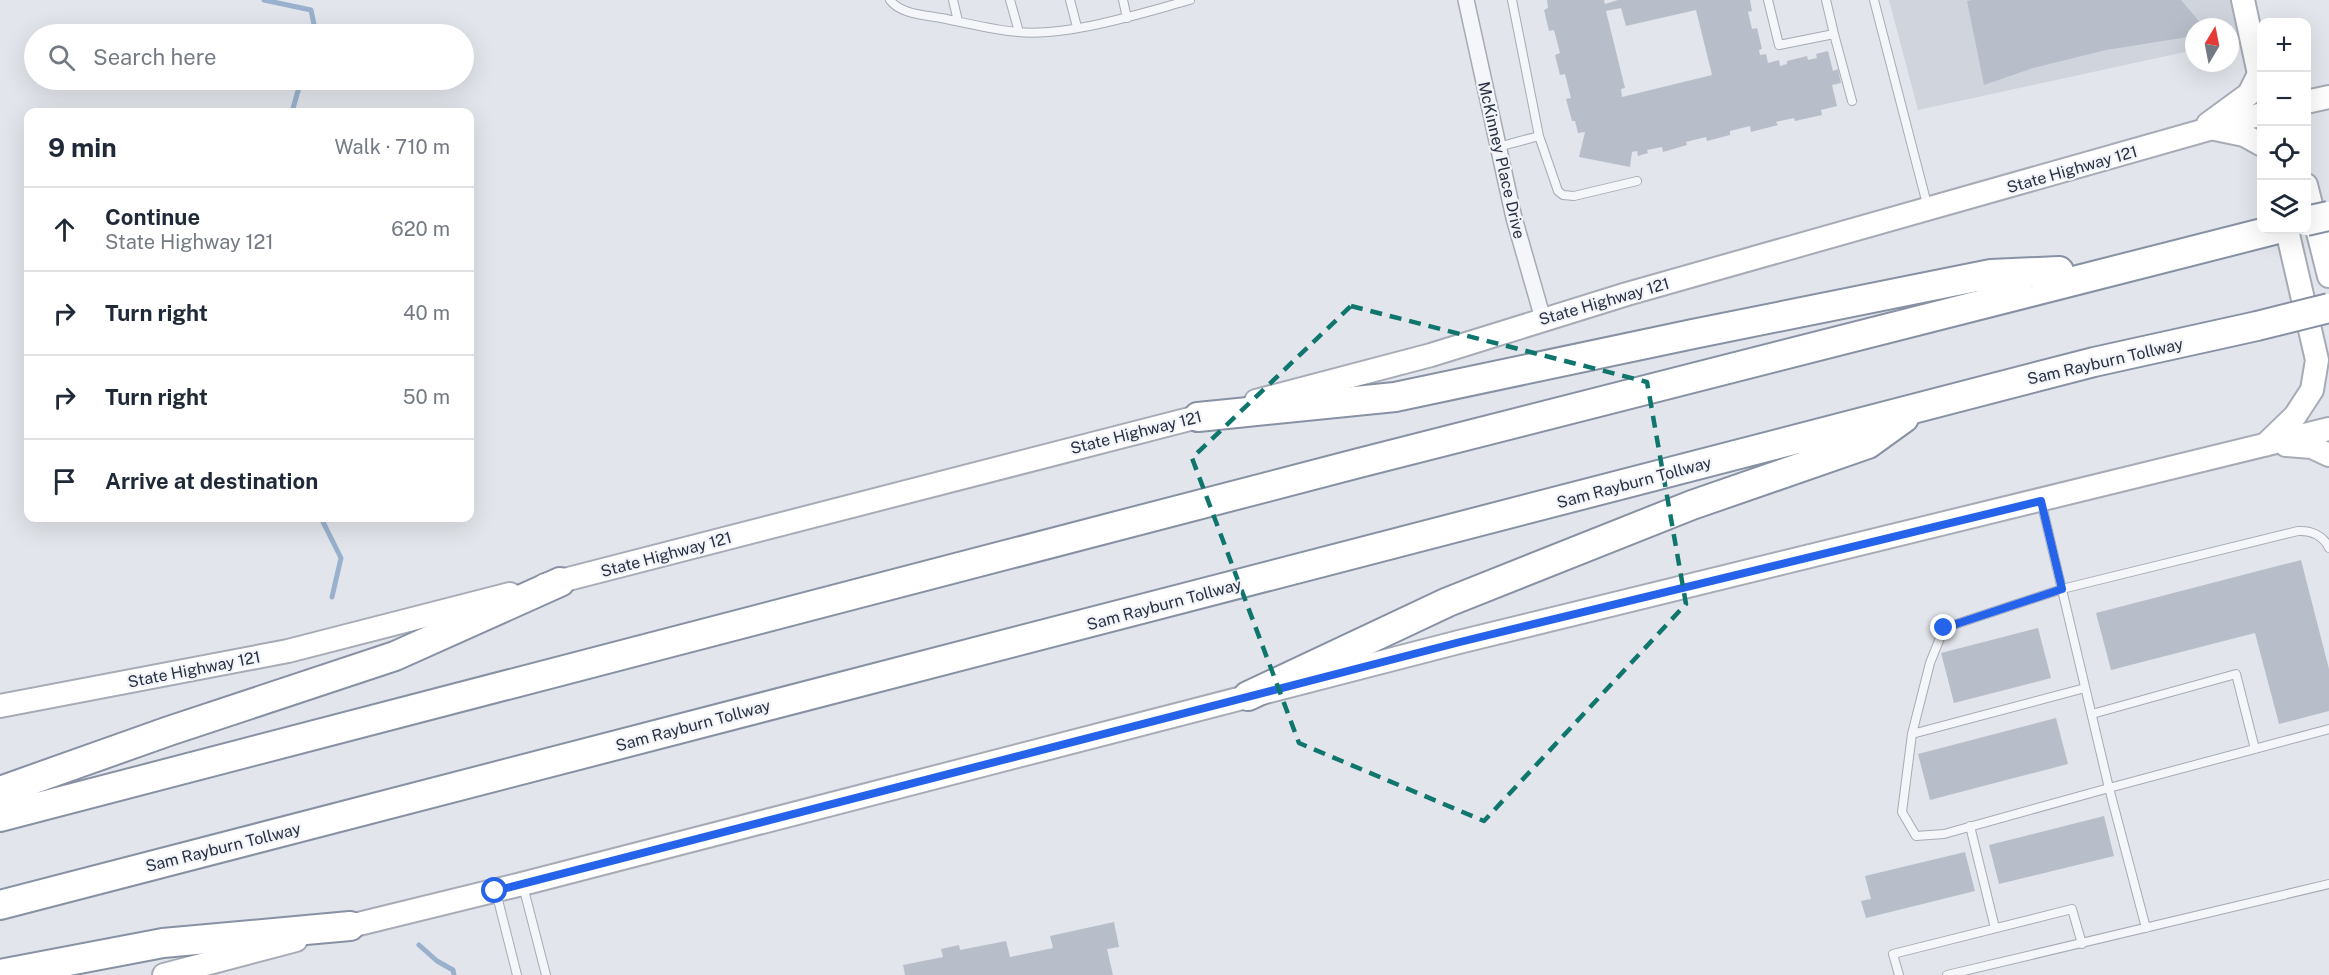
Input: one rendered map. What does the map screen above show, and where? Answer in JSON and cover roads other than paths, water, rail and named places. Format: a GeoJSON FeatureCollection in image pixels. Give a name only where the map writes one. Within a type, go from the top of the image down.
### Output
{"type":"FeatureCollection","features":[{"type":"Feature","properties":{"kind":"highway"},"geometry":{"type":"LineString","coordinates":[[2311,220],[2329,216]]}},
{"type":"Feature","properties":{"kind":"highway"},"geometry":{"type":"LineString","coordinates":[[0,817],[1370,460],[2258,234]]}},
{"type":"Feature","properties":{"kind":"highway"},"geometry":{"type":"LineString","coordinates":[[1198,417],[1395,397],[1990,274],[2121,268]]}},
{"type":"Feature","properties":{"kind":"highway","name":"Sam Rayburn Tollway"},"geometry":{"type":"LineString","coordinates":[[0,905],[2094,362],[2329,308]]}},
{"type":"Feature","properties":{"kind":"highway"},"geometry":{"type":"LineString","coordinates":[[1248,696],[1448,602],[1692,505],[1868,444],[1918,408]]}},
{"type":"Feature","properties":{"kind":"highway"},"geometry":{"type":"LineString","coordinates":[[0,791],[169,731],[395,656],[560,582]]}},
{"type":"Feature","properties":{"kind":"highway"},"geometry":{"type":"LineString","coordinates":[[0,974],[163,943],[350,926]]}},
{"type":"Feature","properties":{"kind":"main road"},"geometry":{"type":"LineString","coordinates":[[2193,135],[2249,94],[2259,74],[2243,0]]}},
{"type":"Feature","properties":{"kind":"main road"},"geometry":{"type":"LineString","coordinates":[[2259,0],[2263,18]]}},
{"type":"Feature","properties":{"kind":"main road"},"geometry":{"type":"LineString","coordinates":[[2311,101],[2329,97]]}},
{"type":"Feature","properties":{"kind":"main road","name":"State Highway 121"},"geometry":{"type":"LineString","coordinates":[[0,706],[288,651],[1198,417],[1431,355],[1543,319],[2257,116]]}},
{"type":"Feature","properties":{"kind":"main road"},"geometry":{"type":"LineString","coordinates":[[2215,129],[2244,135],[2257,142]]}},
{"type":"Feature","properties":{"kind":"main road"},"geometry":{"type":"LineString","coordinates":[[2311,202],[2329,276]]}},
{"type":"Feature","properties":{"kind":"main road"},"geometry":{"type":"LineString","coordinates":[[2264,446],[2295,416],[2312,390],[2317,360],[2288,234]]}},
{"type":"Feature","properties":{"kind":"main road"},"geometry":{"type":"LineString","coordinates":[[164,975],[1471,639],[2329,429]]}},
{"type":"Feature","properties":{"kind":"main road"},"geometry":{"type":"LineString","coordinates":[[2264,446],[2312,447],[2329,455]]}},
{"type":"Feature","properties":{"kind":"street","name":"McKinney Place Drive"},"geometry":{"type":"LineString","coordinates":[[1468,0],[1514,218],[1543,319]]}},
{"type":"Feature","properties":{"kind":"lane"},"geometry":{"type":"LineString","coordinates":[[890,0],[909,12],[1019,32],[1056,31],[1127,18],[1190,0]]}},
{"type":"Feature","properties":{"kind":"lane"},"geometry":{"type":"LineString","coordinates":[[953,0],[957,21]]}},
{"type":"Feature","properties":{"kind":"lane"},"geometry":{"type":"LineString","coordinates":[[1010,0],[1019,32]]}},
{"type":"Feature","properties":{"kind":"lane"},"geometry":{"type":"LineString","coordinates":[[1070,0],[1077,27]]}},
{"type":"Feature","properties":{"kind":"lane"},"geometry":{"type":"LineString","coordinates":[[1123,0],[1127,18]]}},
{"type":"Feature","properties":{"kind":"lane"},"geometry":{"type":"LineString","coordinates":[[1512,0],[1539,136],[1558,191],[1563,195],[1574,196],[1637,182]]}},
{"type":"Feature","properties":{"kind":"lane"},"geometry":{"type":"LineString","coordinates":[[1768,0],[1779,45],[1834,34]]}},
{"type":"Feature","properties":{"kind":"lane"},"geometry":{"type":"LineString","coordinates":[[1826,0],[1852,100]]}},
{"type":"Feature","properties":{"kind":"lane"},"geometry":{"type":"LineString","coordinates":[[1874,0],[1928,209]]}},
{"type":"Feature","properties":{"kind":"lane"},"geometry":{"type":"LineString","coordinates":[[1498,147],[1539,136]]}},
{"type":"Feature","properties":{"kind":"lane"},"geometry":{"type":"LineString","coordinates":[[2041,501],[2109,788],[2146,928]]}},
{"type":"Feature","properties":{"kind":"lane"},"geometry":{"type":"LineString","coordinates":[[2329,548],[2322,537],[2310,532],[2298,531],[2062,589],[1944,628],[1930,663],[1912,735],[1902,812],[1916,836],[1944,834],[2329,729]]}},
{"type":"Feature","properties":{"kind":"lane"},"geometry":{"type":"LineString","coordinates":[[2092,714],[2236,674],[2255,748]]}},
{"type":"Feature","properties":{"kind":"lane"},"geometry":{"type":"LineString","coordinates":[[1912,735],[2085,688]]}},
{"type":"Feature","properties":{"kind":"lane"},"geometry":{"type":"LineString","coordinates":[[1970,826],[1995,928]]}},
{"type":"Feature","properties":{"kind":"lane"},"geometry":{"type":"LineString","coordinates":[[522,884],[546,975]]}},
{"type":"Feature","properties":{"kind":"lane"},"geometry":{"type":"LineString","coordinates":[[1947,975],[2329,884]]}},
{"type":"Feature","properties":{"kind":"lane"},"geometry":{"type":"LineString","coordinates":[[495,891],[517,975]]}},
{"type":"Feature","properties":{"kind":"lane"},"geometry":{"type":"LineString","coordinates":[[1899,975],[1893,954],[2072,909],[2082,944]]}},
{"type":"Feature","properties":{"kind":"waterway"},"geometry":{"type":"LineString","coordinates":[[264,0],[311,10],[314,24]]}},
{"type":"Feature","properties":{"kind":"waterway"},"geometry":{"type":"LineString","coordinates":[[293,108],[298,90]]}},
{"type":"Feature","properties":{"kind":"waterway"},"geometry":{"type":"LineString","coordinates":[[323,522],[341,558],[332,597]]}},
{"type":"Feature","properties":{"kind":"waterway"},"geometry":{"type":"LineString","coordinates":[[419,945],[437,961],[453,970],[454,975]]}}]}
